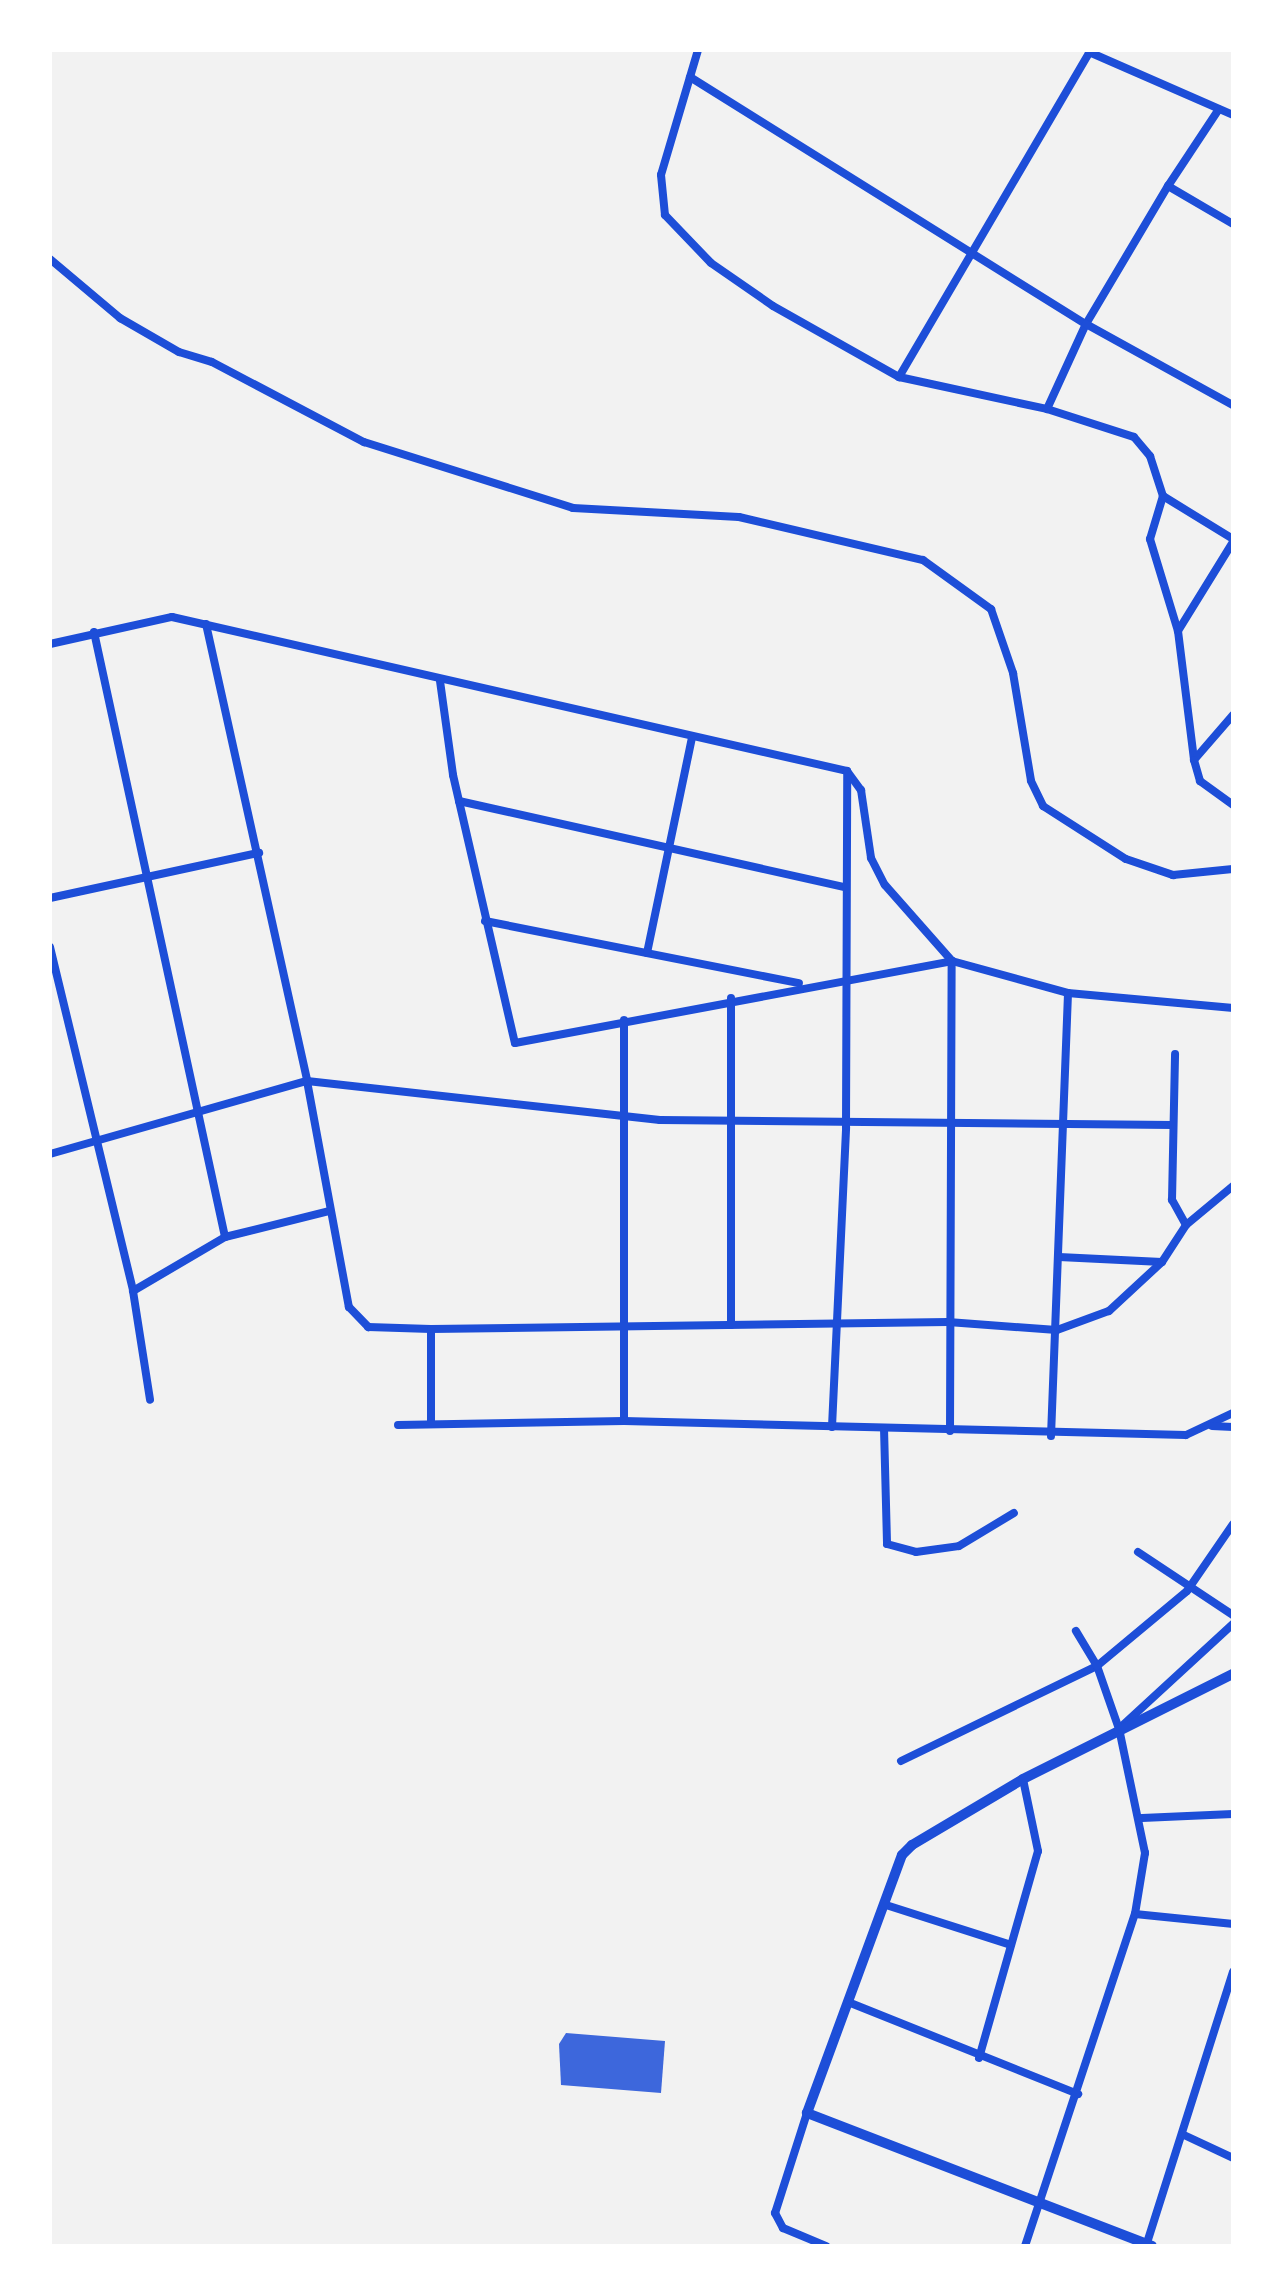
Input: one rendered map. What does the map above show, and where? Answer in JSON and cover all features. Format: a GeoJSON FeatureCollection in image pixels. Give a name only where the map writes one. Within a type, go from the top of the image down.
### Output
{"type":"FeatureCollection","features":[{"type":"Feature","properties":{"kind":"street"},"geometry":{"type":"LineString","coordinates":[[698,50],[661,175],[665,215],[711,263],[773,306],[899,377],[1047,409],[1134,437],[1150,456],[1162,496],[1150,539],[1178,631],[1194,760],[1200,781],[1233,805]]}},
{"type":"Feature","properties":{"kind":"street"},"geometry":{"type":"LineString","coordinates":[[899,377],[1087,51],[1233,115]]}},
{"type":"Feature","properties":{"kind":"street"},"geometry":{"type":"LineString","coordinates":[[690,77],[971,247],[1086,324],[1233,405]]}},
{"type":"Feature","properties":{"kind":"street"},"geometry":{"type":"LineString","coordinates":[[1047,409],[1086,324],[1219,109]]}},
{"type":"Feature","properties":{"kind":"street"},"geometry":{"type":"LineString","coordinates":[[1168,186],[1233,224]]}},
{"type":"Feature","properties":{"kind":"street"},"geometry":{"type":"LineString","coordinates":[[50,259],[120,318],[179,352],[212,362],[364,442],[573,508],[739,517],[924,560],[991,609],[1013,673],[1031,780],[1043,806],[1108,850],[1173,875],[1233,869]]}},
{"type":"Feature","properties":{"kind":"street"},"geometry":{"type":"LineString","coordinates":[[1162,496],[1233,540],[1178,631]]}},
{"type":"Feature","properties":{"kind":"street"},"geometry":{"type":"LineString","coordinates":[[50,644],[172,617],[847,771],[861,790],[871,858],[885,885],[952,962],[956,1126],[948,1322],[950,1431]]}},
{"type":"Feature","properties":{"kind":"street"},"geometry":{"type":"LineString","coordinates":[[206,624],[308,1081],[329,1211],[350,1308],[360,1324],[430,1329],[621,1322],[948,1322],[1056,1330],[1110,1312],[1162,1262],[1186,1225],[1233,1186]]}},
{"type":"Feature","properties":{"kind":"street"},"geometry":{"type":"LineString","coordinates":[[94,632],[201,1107],[225,1237]]}},
{"type":"Feature","properties":{"kind":"street"},"geometry":{"type":"LineString","coordinates":[[440,681],[459,801],[515,1043],[805,984],[952,962],[1068,994],[1233,1008]]}},
{"type":"Feature","properties":{"kind":"street"},"geometry":{"type":"LineString","coordinates":[[1194,760],[1233,715]]}},
{"type":"Feature","properties":{"kind":"street"},"geometry":{"type":"LineString","coordinates":[[647,953],[692,736]]}},
{"type":"Feature","properties":{"kind":"street"},"geometry":{"type":"LineString","coordinates":[[832,1427],[846,1126],[847,771]]}},
{"type":"Feature","properties":{"kind":"street"},"geometry":{"type":"LineString","coordinates":[[459,801],[846,887]]}},
{"type":"Feature","properties":{"kind":"street"},"geometry":{"type":"LineString","coordinates":[[50,898],[259,853]]}},
{"type":"Feature","properties":{"kind":"street"},"geometry":{"type":"LineString","coordinates":[[485,921],[805,984]]}},
{"type":"Feature","properties":{"kind":"street"},"geometry":{"type":"LineString","coordinates":[[50,947],[133,1291],[150,1400]]}},
{"type":"Feature","properties":{"kind":"street"},"geometry":{"type":"LineString","coordinates":[[1051,1436],[1067,1128],[1068,994]]}},
{"type":"Feature","properties":{"kind":"street"},"geometry":{"type":"LineString","coordinates":[[730,1325],[734,1124],[731,998]]}},
{"type":"Feature","properties":{"kind":"street"},"geometry":{"type":"LineString","coordinates":[[624,1020],[624,1421]]}},
{"type":"Feature","properties":{"kind":"street"},"geometry":{"type":"LineString","coordinates":[[1175,1054],[1172,1200],[1186,1225]]}},
{"type":"Feature","properties":{"kind":"street"},"geometry":{"type":"LineString","coordinates":[[50,1154],[99,1143],[201,1107],[308,1081],[622,1117],[734,1124],[1067,1128],[1172,1125]]}},
{"type":"Feature","properties":{"kind":"street"},"geometry":{"type":"LineString","coordinates":[[133,1291],[225,1237],[329,1211]]}},
{"type":"Feature","properties":{"kind":"street"},"geometry":{"type":"LineString","coordinates":[[1060,1256],[1162,1262]]}},
{"type":"Feature","properties":{"kind":"street"},"geometry":{"type":"LineString","coordinates":[[430,1329],[432,1424]]}},
{"type":"Feature","properties":{"kind":"street"},"geometry":{"type":"LineString","coordinates":[[398,1425],[624,1421],[1051,1436],[1186,1435],[1233,1413]]}},
{"type":"Feature","properties":{"kind":"street"},"geometry":{"type":"LineString","coordinates":[[1212,1426],[1233,1428]]}},
{"type":"Feature","properties":{"kind":"street"},"geometry":{"type":"LineString","coordinates":[[884,1428],[887,1544],[916,1552],[959,1546],[1014,1513]]}},
{"type":"Feature","properties":{"kind":"street"},"geometry":{"type":"LineString","coordinates":[[901,1761],[1097,1666],[1187,1591],[1233,1524]]}},
{"type":"Feature","properties":{"kind":"street"},"geometry":{"type":"LineString","coordinates":[[1138,1552],[1187,1591],[1233,1615]]}},
{"type":"Feature","properties":{"kind":"street"},"geometry":{"type":"LineString","coordinates":[[1118,1729],[1233,1624]]}},
{"type":"Feature","properties":{"kind":"street"},"geometry":{"type":"LineString","coordinates":[[1024,2246],[1078,2094],[1135,1914],[1145,1852],[1142,1818],[1118,1729],[1097,1666],[1076,1631]]}},
{"type":"Feature","properties":{"kind":"street"},"geometry":{"type":"LineString","coordinates":[[826,2246],[784,2228],[775,2213],[807,2112],[902,1856],[1023,1779],[1233,1674]]}},
{"type":"Feature","properties":{"kind":"street"},"geometry":{"type":"LineString","coordinates":[[980,2058],[1038,1851],[1023,1779]]}},
{"type":"Feature","properties":{"kind":"street"},"geometry":{"type":"LineString","coordinates":[[1142,1818],[1233,1814]]}},
{"type":"Feature","properties":{"kind":"street"},"geometry":{"type":"LineString","coordinates":[[886,1905],[1011,1945]]}},
{"type":"Feature","properties":{"kind":"street"},"geometry":{"type":"LineString","coordinates":[[1135,1914],[1233,1924]]}},
{"type":"Feature","properties":{"kind":"street"},"geometry":{"type":"LineString","coordinates":[[807,2112],[1148,2245],[1233,1972]]}},
{"type":"Feature","properties":{"kind":"street"},"geometry":{"type":"LineString","coordinates":[[848,2002],[1078,2094]]}},
{"type":"Feature","properties":{"kind":"street"},"geometry":{"type":"LineString","coordinates":[[1184,2135],[1233,2158]]}},
{"type":"Feature","properties":{"kind":"building"},"geometry":{"type":"Polygon","coordinates":[[[566,2033],[665,2041],[661,2093],[561,2085],[559,2044],[566,2033]]]}}]}
